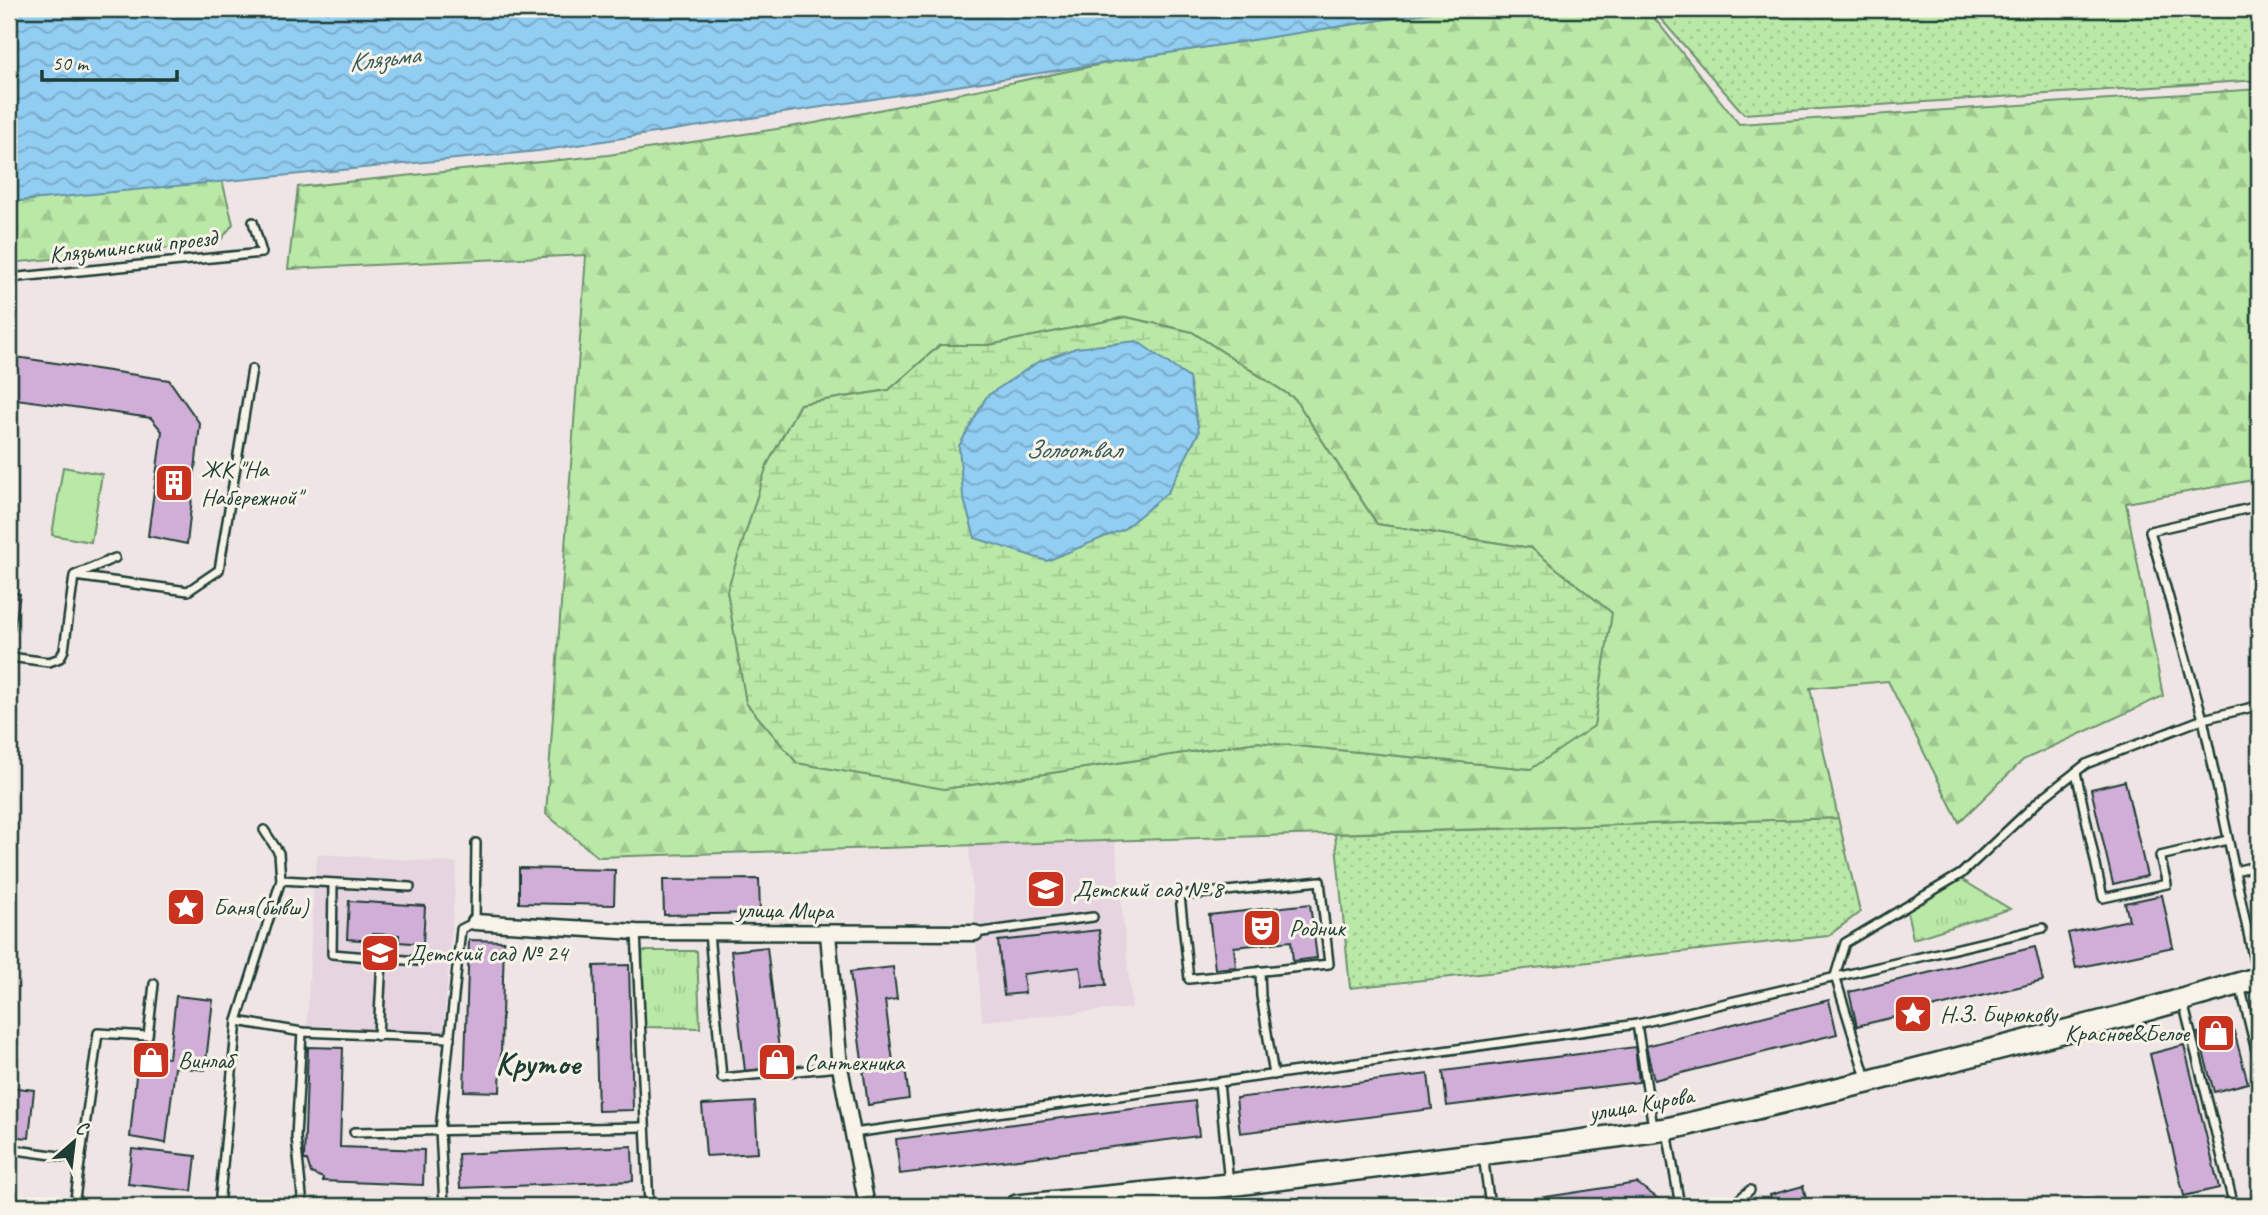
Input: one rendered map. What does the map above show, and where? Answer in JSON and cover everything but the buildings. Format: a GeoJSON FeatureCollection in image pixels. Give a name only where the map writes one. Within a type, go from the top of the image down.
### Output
{"type":"FeatureCollection","features":[{"type":"Feature","properties":{"kind":"street","name":"улица Мира"},"geometry":{"type":"LineString","coordinates":[[475,922],[636,932],[975,933]]}},
{"type":"Feature","properties":{"kind":"street"},"geometry":{"type":"LineString","coordinates":[[828,934],[840,1067],[867,1206]]}},
{"type":"Feature","properties":{"kind":"street","name":"улица Кирова"},"geometry":{"type":"LineString","coordinates":[[1017,1206],[1229,1185],[1660,1130],[1867,1082],[2183,1001],[2252,980]]}},
{"type":"Feature","properties":{"kind":"lane","name":"Клязьминский проезд"},"geometry":{"type":"LineString","coordinates":[[9,278],[262,253],[253,222]]}},
{"type":"Feature","properties":{"kind":"lane"},"geometry":{"type":"LineString","coordinates":[[74,576],[188,591],[219,570],[252,369]]}},
{"type":"Feature","properties":{"kind":"lane"},"geometry":{"type":"LineString","coordinates":[[2259,506],[2150,531],[2203,719],[2235,871],[2252,980],[2259,1063]]}},
{"type":"Feature","properties":{"kind":"lane"},"geometry":{"type":"LineString","coordinates":[[74,576],[115,558]]}},
{"type":"Feature","properties":{"kind":"lane"},"geometry":{"type":"LineString","coordinates":[[9,657],[49,662],[60,658],[64,650],[74,576]]}},
{"type":"Feature","properties":{"kind":"lane"},"geometry":{"type":"LineString","coordinates":[[1867,1082],[1835,976],[1845,943],[1961,873],[2041,799],[2086,764],[2203,719],[2258,704],[2259,716]]}},
{"type":"Feature","properties":{"kind":"lane"},"geometry":{"type":"LineString","coordinates":[[2076,772],[2103,898],[2167,884],[2160,856],[2228,840]]}},
{"type":"Feature","properties":{"kind":"lane"},"geometry":{"type":"LineString","coordinates":[[219,1206],[237,1021],[281,880],[279,853],[264,831]]}},
{"type":"Feature","properties":{"kind":"lane"},"geometry":{"type":"LineString","coordinates":[[444,1206],[440,1130],[461,929],[475,922],[476,843]]}},
{"type":"Feature","properties":{"kind":"lane"},"geometry":{"type":"LineString","coordinates":[[2235,871],[2259,865]]}},
{"type":"Feature","properties":{"kind":"lane"},"geometry":{"type":"LineString","coordinates":[[281,880],[410,887]]}},
{"type":"Feature","properties":{"kind":"lane"},"geometry":{"type":"LineString","coordinates":[[1320,881],[1329,964],[1260,971],[1189,979],[1180,896],[1320,881]]}},
{"type":"Feature","properties":{"kind":"lane"},"geometry":{"type":"LineString","coordinates":[[333,884],[332,954],[418,961]]}},
{"type":"Feature","properties":{"kind":"lane","name":"улица Мира"},"geometry":{"type":"LineString","coordinates":[[975,933],[1093,916]]}},
{"type":"Feature","properties":{"kind":"lane"},"geometry":{"type":"LineString","coordinates":[[852,1133],[1637,1024],[2043,928]]}},
{"type":"Feature","properties":{"kind":"lane"},"geometry":{"type":"LineString","coordinates":[[636,932],[649,1206]]}},
{"type":"Feature","properties":{"kind":"lane"},"geometry":{"type":"LineString","coordinates":[[709,932],[722,1078],[840,1067]]}},
{"type":"Feature","properties":{"kind":"lane"},"geometry":{"type":"LineString","coordinates":[[378,1036],[382,958]]}},
{"type":"Feature","properties":{"kind":"lane"},"geometry":{"type":"LineString","coordinates":[[1260,971],[1261,996],[1274,1075]]}},
{"type":"Feature","properties":{"kind":"lane"},"geometry":{"type":"LineString","coordinates":[[74,1206],[98,1033],[148,1036],[154,984]]}},
{"type":"Feature","properties":{"kind":"lane"},"geometry":{"type":"LineString","coordinates":[[2183,1001],[2234,1206]]}},
{"type":"Feature","properties":{"kind":"lane"},"geometry":{"type":"LineString","coordinates":[[237,1021],[302,1032],[450,1038]]}},
{"type":"Feature","properties":{"kind":"lane"},"geometry":{"type":"LineString","coordinates":[[1637,1024],[1680,1206]]}},
{"type":"Feature","properties":{"kind":"lane"},"geometry":{"type":"LineString","coordinates":[[302,1032],[296,1137],[303,1206]]}},
{"type":"Feature","properties":{"kind":"lane"},"geometry":{"type":"LineString","coordinates":[[1219,1082],[1229,1185]]}},
{"type":"Feature","properties":{"kind":"lane"},"geometry":{"type":"LineString","coordinates":[[354,1132],[645,1127]]}},
{"type":"Feature","properties":{"kind":"lane"},"geometry":{"type":"LineString","coordinates":[[9,1149],[81,1159]]}},
{"type":"Feature","properties":{"kind":"lane"},"geometry":{"type":"LineString","coordinates":[[1483,1154],[1490,1206]]}},
{"type":"Feature","properties":{"kind":"lane"},"geometry":{"type":"LineString","coordinates":[[1731,1206],[1750,1191]]}},
{"type":"Feature","properties":{"kind":"shaded area","name":"Детский сад № 8"},"geometry":{"type":"Polygon","coordinates":[[[1115,840],[1132,1008],[982,1021],[969,845],[1115,840]]]}},
{"type":"Feature","properties":{"kind":"shaded area","name":"Детский сад № 24"},"geometry":{"type":"Polygon","coordinates":[[[318,854],[457,863],[443,1033],[307,1025],[314,881],[318,854]]]}},
{"type":"Feature","properties":{"kind":"green space"},"geometry":{"type":"Polygon","coordinates":[[[1450,9],[1647,9],[1739,124],[2259,89],[2259,479],[2126,503],[2163,696],[2023,760],[1959,822],[1888,681],[1810,688],[1838,818],[598,857],[546,814],[586,255],[288,269],[298,187],[608,155],[815,123],[1117,61],[1450,9]],[[1126,317],[990,345],[940,345],[889,390],[800,404],[944,789],[1257,742],[1531,769],[1531,548],[1377,524],[1295,399],[1192,332],[1126,317]]]}},
{"type":"Feature","properties":{"kind":"green space"},"geometry":{"type":"Polygon","coordinates":[[[1652,9],[2259,9],[2259,80],[1744,114],[1652,9]]]}},
{"type":"Feature","properties":{"kind":"green space"},"geometry":{"type":"Polygon","coordinates":[[[222,180],[233,224],[220,241],[9,263],[9,202],[222,180]]]}},
{"type":"Feature","properties":{"kind":"green space"},"geometry":{"type":"Polygon","coordinates":[[[1126,317],[1192,332],[1295,399],[1377,524],[1531,548],[1612,613],[1594,726],[1531,769],[1257,742],[944,789],[797,763],[746,703],[727,591],[767,465],[800,404],[889,390],[940,345],[990,345],[1126,317]]]}},
{"type":"Feature","properties":{"kind":"green space"},"geometry":{"type":"Polygon","coordinates":[[[63,467],[102,474],[91,542],[52,535],[63,467]]]}},
{"type":"Feature","properties":{"kind":"green space"},"geometry":{"type":"Polygon","coordinates":[[[1838,818],[1860,912],[1828,936],[1350,988],[1335,834],[1838,818]]]}},
{"type":"Feature","properties":{"kind":"green space"},"geometry":{"type":"Polygon","coordinates":[[[1961,879],[2010,909],[1913,939],[1907,911],[1961,879]]]}},
{"type":"Feature","properties":{"kind":"green space"},"geometry":{"type":"Polygon","coordinates":[[[641,951],[697,951],[700,1028],[645,1027],[641,951]]]}},
{"type":"Feature","properties":{"kind":"water","name":"Клязьма"},"geometry":{"type":"Polygon","coordinates":[[[9,9],[1452,9],[539,151],[9,202],[9,9]]]}},
{"type":"Feature","properties":{"kind":"water","name":"Золоотвал"},"geometry":{"type":"Polygon","coordinates":[[[1137,341],[1189,378],[1199,432],[1168,492],[1124,529],[1047,561],[975,538],[963,496],[959,446],[987,396],[1038,362],[1076,348],[1137,341]]]}},
{"type":"Feature","properties":{"kind":"place","name":"ЖК \"На Набережной\""},"geometry":{"type":"Point","coordinates":[174,483]}},
{"type":"Feature","properties":{"kind":"place","name":"Детский сад № 8"},"geometry":{"type":"Point","coordinates":[1046,889]}},
{"type":"Feature","properties":{"kind":"place","name":"Баня(бывш)"},"geometry":{"type":"Point","coordinates":[186,907]}},
{"type":"Feature","properties":{"kind":"place","name":"Родник"},"geometry":{"type":"Point","coordinates":[1262,928]}},
{"type":"Feature","properties":{"kind":"place","name":"Детский сад № 24"},"geometry":{"type":"Point","coordinates":[380,953]}},
{"type":"Feature","properties":{"kind":"place","name":"Н.З. Бирюкову"},"geometry":{"type":"Point","coordinates":[1913,1014]}},
{"type":"Feature","properties":{"kind":"place","name":"Красное&Белое"},"geometry":{"type":"Point","coordinates":[2216,1033]}},
{"type":"Feature","properties":{"kind":"place","name":"Винлаб"},"geometry":{"type":"Point","coordinates":[151,1060]}},
{"type":"Feature","properties":{"kind":"place","name":"Сантехника"},"geometry":{"type":"Point","coordinates":[777,1062]}},
{"type":"Feature","properties":{"kind":"district","name":"Крутое"},"geometry":{"type":"Point","coordinates":[538,1063]}}]}
